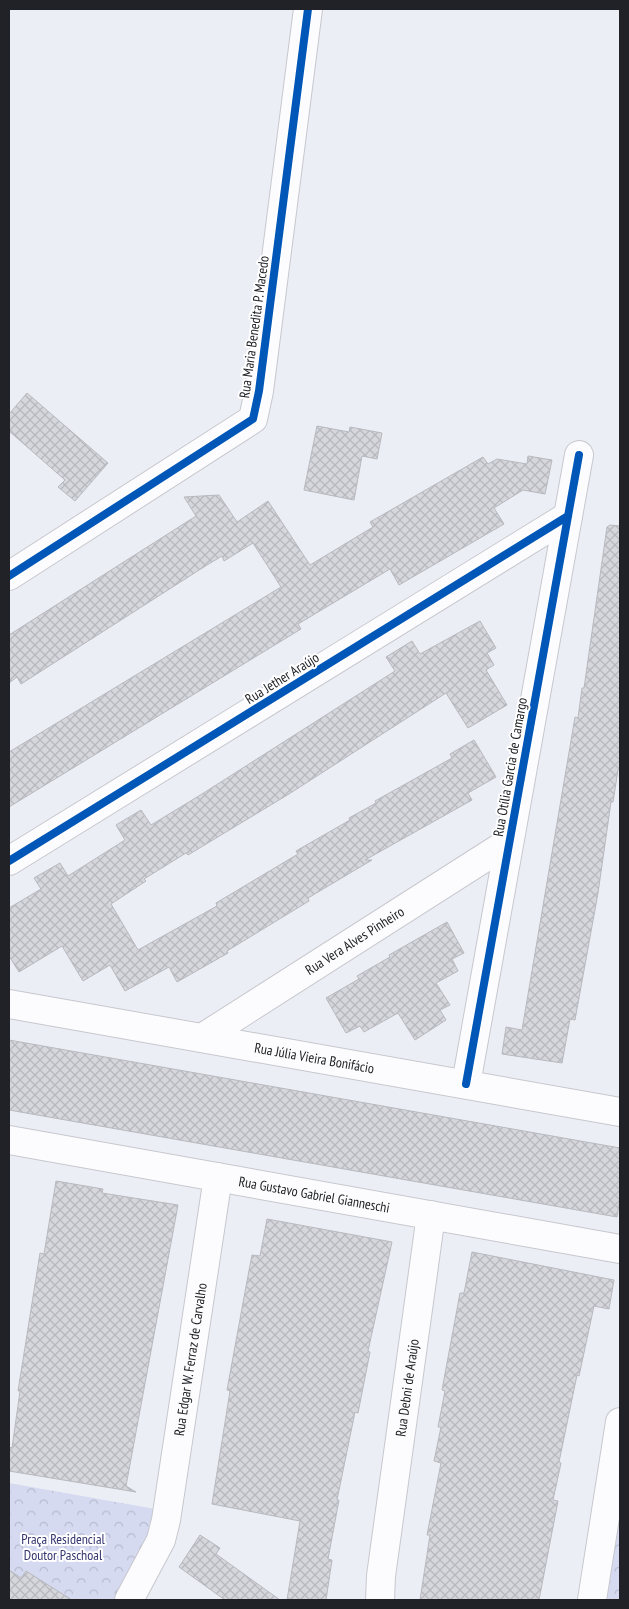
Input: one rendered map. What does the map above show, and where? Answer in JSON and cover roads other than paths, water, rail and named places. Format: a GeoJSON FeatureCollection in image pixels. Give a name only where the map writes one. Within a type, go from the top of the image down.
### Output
{"type":"FeatureCollection","features":[{"type":"Feature","properties":{"kind":"street","name":"Rua Maria Benedita P. Macedo"},"geometry":{"type":"LineString","coordinates":[[9,576],[253,419],[259,391],[308,9]]}},
{"type":"Feature","properties":{"kind":"street","name":"Rua Otília Garcia de Camargo"},"geometry":{"type":"LineString","coordinates":[[466,1084],[579,455]]}},
{"type":"Feature","properties":{"kind":"street","name":"Rua Jether Araújo"},"geometry":{"type":"LineString","coordinates":[[9,861],[568,516]]}},
{"type":"Feature","properties":{"kind":"street","name":"Rua Vera Alves Pinheiro"},"geometry":{"type":"LineString","coordinates":[[202,1038],[509,842]]}},
{"type":"Feature","properties":{"kind":"street","name":"Rua Júlia Vieira Bonifácio"},"geometry":{"type":"LineString","coordinates":[[9,1004],[620,1112]]}},
{"type":"Feature","properties":{"kind":"street","name":"Rua Gustavo Gabriel Gianneschi"},"geometry":{"type":"LineString","coordinates":[[10,1146],[218,1177],[620,1249]]}},
{"type":"Feature","properties":{"kind":"street","name":"Rua Edgar W. Ferraz de Carvalho"},"geometry":{"type":"LineString","coordinates":[[139,1597],[161,1540],[166,1520],[218,1177]]}},
{"type":"Feature","properties":{"kind":"street","name":"Rua Debni de Araújo"},"geometry":{"type":"LineString","coordinates":[[380,1600],[431,1215]]}},
{"type":"Feature","properties":{"kind":"street"},"geometry":{"type":"LineString","coordinates":[[593,1600],[620,1422]]}},
{"type":"Feature","properties":{"kind":"park label","name":"Praça Residencial Doutor Paschoal"},"geometry":{"type":"Point","coordinates":[63,1548]}}]}
